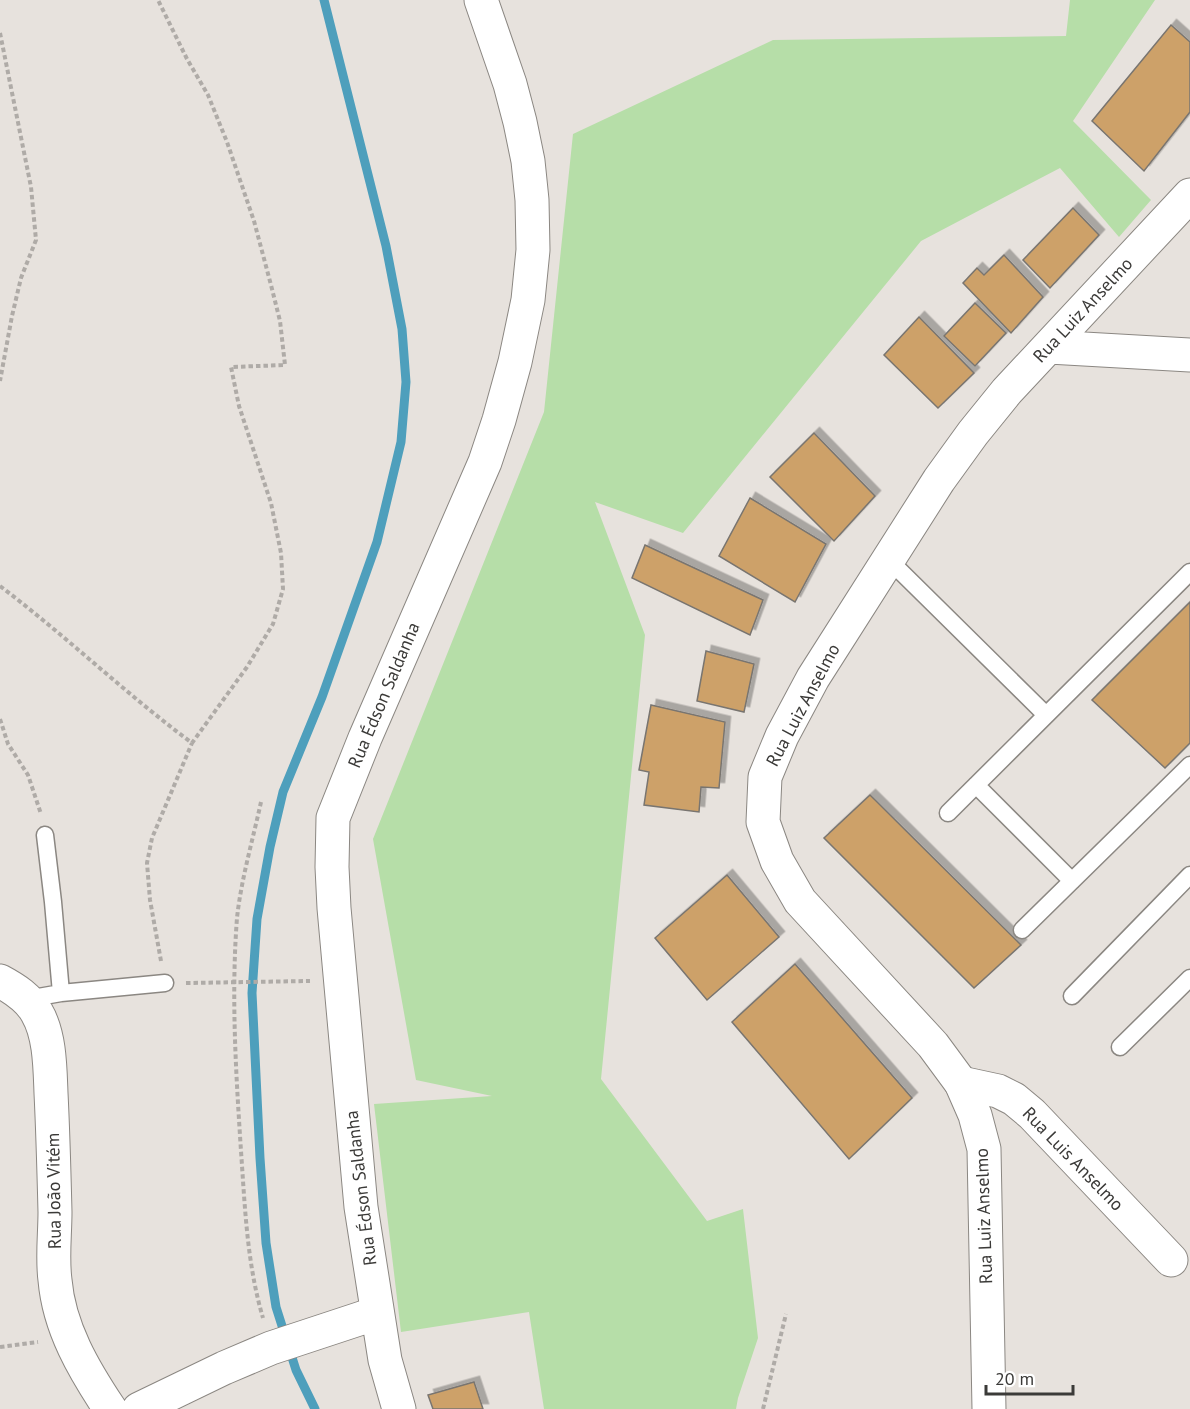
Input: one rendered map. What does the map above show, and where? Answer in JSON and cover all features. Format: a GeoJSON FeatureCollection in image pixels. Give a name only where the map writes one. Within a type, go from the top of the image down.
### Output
{"type":"FeatureCollection","features":[{"type":"Feature","properties":{"kind":"street","name":"Rua Édson Saldanha"},"geometry":{"type":"LineString","coordinates":[[399,1409],[385,1360],[361,1207],[340,980],[332,867],[333,818],[484,462],[505,401],[528,300],[533,250],[532,200],[528,161],[518,113],[481,0]]}},
{"type":"Feature","properties":{"kind":"street","name":"Rua Luiz Anselmo"},"geometry":{"type":"LineString","coordinates":[[989,1409],[984,1149],[975,1114],[961,1083],[933,1045],[800,901],[777,861],[763,822],[765,777],[782,736],[813,678],[939,480],[973,433],[1007,391],[1190,195]]}},
{"type":"Feature","properties":{"kind":"street"},"geometry":{"type":"LineString","coordinates":[[1048,347],[1190,355]]}},
{"type":"Feature","properties":{"kind":"street","name":"Rua João Vitém"},"geometry":{"type":"LineString","coordinates":[[0,981],[27,999],[38,1014],[44,1030],[50,1061],[54,1157],[54,1280],[70,1338],[88,1375],[110,1409]]}},
{"type":"Feature","properties":{"kind":"street","name":"Rua Luis Anselmo"},"geometry":{"type":"LineString","coordinates":[[961,1083],[998,1091],[1014,1099],[1032,1114],[1171,1260]]}},
{"type":"Feature","properties":{"kind":"street"},"geometry":{"type":"LineString","coordinates":[[139,1409],[224,1368],[283,1344],[377,1313]]}},
{"type":"Feature","properties":{"kind":"lane"},"geometry":{"type":"LineString","coordinates":[[888,559],[1046,715]]}},
{"type":"Feature","properties":{"kind":"lane"},"geometry":{"type":"LineString","coordinates":[[948,813],[1190,572]]}},
{"type":"Feature","properties":{"kind":"lane"},"geometry":{"type":"LineString","coordinates":[[1022,930],[1190,765]]}},
{"type":"Feature","properties":{"kind":"lane"},"geometry":{"type":"LineString","coordinates":[[976,785],[1072,881]]}},
{"type":"Feature","properties":{"kind":"lane"},"geometry":{"type":"LineString","coordinates":[[45,835],[62,993]]}},
{"type":"Feature","properties":{"kind":"lane"},"geometry":{"type":"LineString","coordinates":[[1072,996],[1190,875]]}},
{"type":"Feature","properties":{"kind":"lane"},"geometry":{"type":"LineString","coordinates":[[1120,1047],[1190,978]]}},
{"type":"Feature","properties":{"kind":"lane"},"geometry":{"type":"LineString","coordinates":[[27,999],[62,993],[165,983]]}},
{"type":"Feature","properties":{"kind":"path"},"geometry":{"type":"LineString","coordinates":[[158,0],[208,96],[227,142],[254,221],[271,285],[280,321],[285,365],[231,367],[238,406],[271,502],[281,553],[283,589],[273,624],[247,666],[192,743],[152,838],[147,863],[150,900],[165,983],[340,980]]}},
{"type":"Feature","properties":{"kind":"path"},"geometry":{"type":"LineString","coordinates":[[0,33],[31,187],[36,240],[21,278],[0,381]]}},
{"type":"Feature","properties":{"kind":"path"},"geometry":{"type":"LineString","coordinates":[[0,586],[158,718],[192,743]]}},
{"type":"Feature","properties":{"kind":"path"},"geometry":{"type":"LineString","coordinates":[[0,719],[8,744],[28,775],[40,808],[45,835]]}},
{"type":"Feature","properties":{"kind":"path"},"geometry":{"type":"LineString","coordinates":[[261,802],[238,916],[234,981],[237,1085],[247,1241],[255,1293],[283,1344]]}},
{"type":"Feature","properties":{"kind":"path"},"geometry":{"type":"LineString","coordinates":[[763,1409],[786,1314]]}},
{"type":"Feature","properties":{"kind":"path"},"geometry":{"type":"LineString","coordinates":[[0,1347],[70,1338]]}},
{"type":"Feature","properties":{"kind":"green space"},"geometry":{"type":"Polygon","coordinates":[[[1070,0],[1155,0],[1073,121],[1151,200],[1119,237],[1060,168],[921,241],[683,533],[595,502],[645,635],[601,1079],[707,1221],[743,1209],[758,1338],[736,1409],[544,1409],[529,1312],[401,1332],[374,1104],[492,1096],[416,1080],[373,839],[544,412],[573,134],[773,40],[1066,36],[1070,0]]]}},
{"type":"Feature","properties":{"kind":"building"},"geometry":{"type":"Polygon","coordinates":[[[1171,25],[1190,42],[1190,112],[1144,171],[1092,121],[1171,25]]]}},
{"type":"Feature","properties":{"kind":"building"},"geometry":{"type":"Polygon","coordinates":[[[1073,208],[1099,235],[1050,288],[1023,260],[1073,208]]]}},
{"type":"Feature","properties":{"kind":"building"},"geometry":{"type":"Polygon","coordinates":[[[1004,255],[1043,297],[1011,333],[963,283],[977,268],[984,275],[1004,255]]]}},
{"type":"Feature","properties":{"kind":"building"},"geometry":{"type":"Polygon","coordinates":[[[975,303],[1006,333],[975,366],[944,336],[975,303]]]}},
{"type":"Feature","properties":{"kind":"building"},"geometry":{"type":"Polygon","coordinates":[[[919,317],[974,373],[938,408],[884,355],[919,317]]]}},
{"type":"Feature","properties":{"kind":"building"},"geometry":{"type":"Polygon","coordinates":[[[814,433],[875,496],[834,541],[770,477],[814,433]]]}},
{"type":"Feature","properties":{"kind":"building"},"geometry":{"type":"Polygon","coordinates":[[[750,498],[826,544],[795,602],[719,556],[750,498]]]}},
{"type":"Feature","properties":{"kind":"building"},"geometry":{"type":"Polygon","coordinates":[[[645,545],[763,600],[750,635],[632,578],[645,545]]]}},
{"type":"Feature","properties":{"kind":"building"},"geometry":{"type":"Polygon","coordinates":[[[1190,602],[1190,743],[1165,768],[1092,700],[1190,602]]]}},
{"type":"Feature","properties":{"kind":"building"},"geometry":{"type":"Polygon","coordinates":[[[706,651],[754,664],[744,712],[697,701],[706,651]]]}},
{"type":"Feature","properties":{"kind":"building"},"geometry":{"type":"Polygon","coordinates":[[[651,705],[725,722],[719,788],[701,787],[699,812],[644,805],[649,772],[639,770],[651,705]]]}},
{"type":"Feature","properties":{"kind":"building"},"geometry":{"type":"Polygon","coordinates":[[[870,795],[1021,945],[974,988],[824,838],[870,795]]]}},
{"type":"Feature","properties":{"kind":"building"},"geometry":{"type":"Polygon","coordinates":[[[727,875],[779,937],[707,1000],[655,938],[727,875]]]}},
{"type":"Feature","properties":{"kind":"building"},"geometry":{"type":"Polygon","coordinates":[[[795,964],[912,1098],[849,1159],[732,1022],[795,964]]]}},
{"type":"Feature","properties":{"kind":"building"},"geometry":{"type":"Polygon","coordinates":[[[474,1382],[483,1409],[433,1409],[428,1395],[474,1382]]]}},
{"type":"Feature","properties":{"kind":"waterway"},"geometry":{"type":"LineString","coordinates":[[315,1409],[296,1370],[276,1307],[266,1243],[252,993],[257,919],[283,792],[322,697],[377,542],[401,442],[406,382],[402,329],[386,246],[324,0]]}}]}
